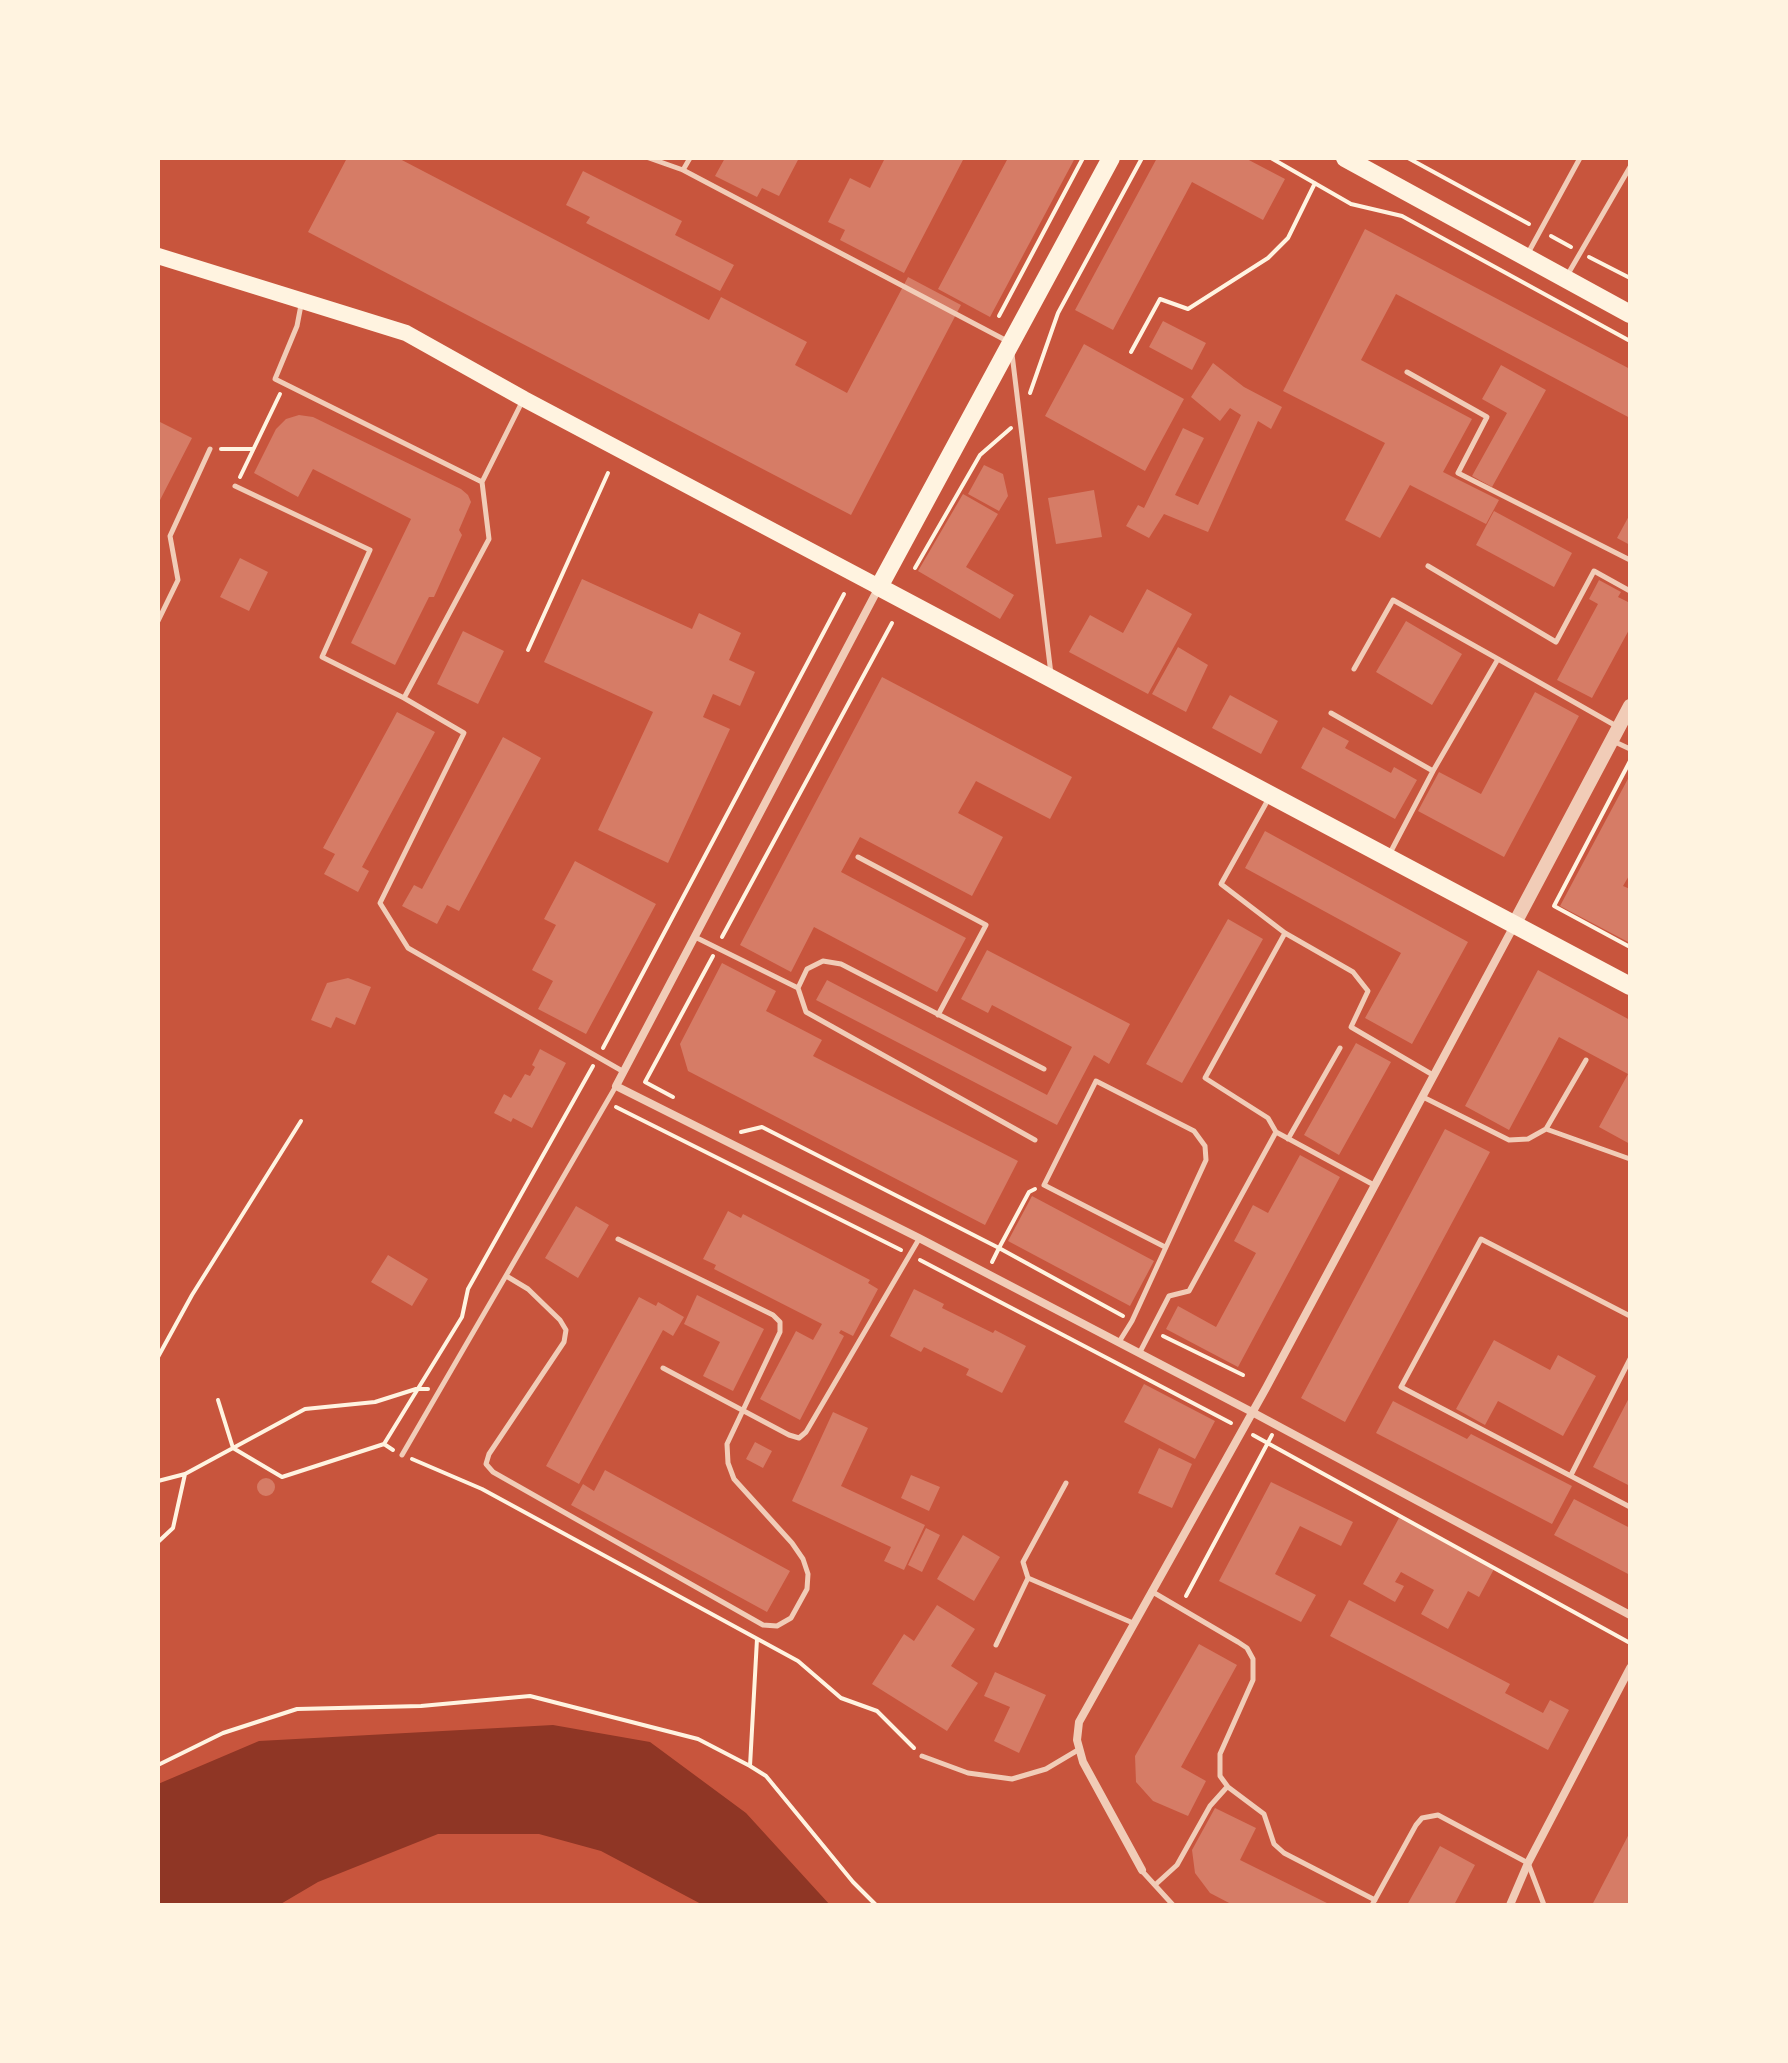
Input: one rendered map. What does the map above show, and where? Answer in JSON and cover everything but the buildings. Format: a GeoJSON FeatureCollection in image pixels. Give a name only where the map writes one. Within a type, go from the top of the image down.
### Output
{"type":"FeatureCollection","features":[{"type":"Feature","properties":{"kind":"main road"},"geometry":{"type":"LineString","coordinates":[[879,587],[1111,158]]}},
{"type":"Feature","properties":{"kind":"main road"},"geometry":{"type":"LineString","coordinates":[[1345,158],[1630,314]]}},
{"type":"Feature","properties":{"kind":"main road"},"geometry":{"type":"LineString","coordinates":[[158,256],[406,333],[524,399],[1630,986]]}},
{"type":"Feature","properties":{"kind":"street"},"geometry":{"type":"LineString","coordinates":[[879,587],[616,1086],[919,1238],[1630,1615]]}},
{"type":"Feature","properties":{"kind":"street"},"geometry":{"type":"LineString","coordinates":[[1142,1870],[1078,1750],[1079,1722],[1252,1412],[1630,706]]}},
{"type":"Feature","properties":{"kind":"street"},"geometry":{"type":"LineString","coordinates":[[1510,1905],[1528,1863],[1630,1668]]}},
{"type":"Feature","properties":{"kind":"lane"},"geometry":{"type":"LineString","coordinates":[[649,158],[683,170],[1011,343],[1052,679]]}},
{"type":"Feature","properties":{"kind":"lane"},"geometry":{"type":"LineString","coordinates":[[683,170],[690,158]]}},
{"type":"Feature","properties":{"kind":"lane"},"geometry":{"type":"LineString","coordinates":[[1527,256],[1580,158]]}},
{"type":"Feature","properties":{"kind":"lane"},"geometry":{"type":"LineString","coordinates":[[1566,278],[1630,167]]}},
{"type":"Feature","properties":{"kind":"lane"},"geometry":{"type":"LineString","coordinates":[[302,300],[297,326],[275,379],[482,482]]}},
{"type":"Feature","properties":{"kind":"lane"},"geometry":{"type":"LineString","coordinates":[[1407,372],[1487,417],[1458,473],[1630,560]]}},
{"type":"Feature","properties":{"kind":"lane"},"geometry":{"type":"LineString","coordinates":[[404,698],[489,539],[482,482],[524,399]]}},
{"type":"Feature","properties":{"kind":"lane"},"geometry":{"type":"LineString","coordinates":[[158,621],[178,580],[170,536],[210,449]]}},
{"type":"Feature","properties":{"kind":"lane"},"geometry":{"type":"LineString","coordinates":[[235,486],[370,550],[322,657],[404,698],[464,733],[380,903],[408,948],[624,1072]]}},
{"type":"Feature","properties":{"kind":"lane"},"geometry":{"type":"LineString","coordinates":[[1428,566],[1556,642],[1594,571],[1630,591]]}},
{"type":"Feature","properties":{"kind":"lane"},"geometry":{"type":"LineString","coordinates":[[1354,669],[1393,600],[1498,659],[1615,734],[1630,749]]}},
{"type":"Feature","properties":{"kind":"lane"},"geometry":{"type":"LineString","coordinates":[[1388,856],[1498,659]]}},
{"type":"Feature","properties":{"kind":"lane"},"geometry":{"type":"LineString","coordinates":[[1331,713],[1433,771]]}},
{"type":"Feature","properties":{"kind":"lane"},"geometry":{"type":"LineString","coordinates":[[1271,794],[1221,884],[1285,933],[1353,972],[1368,991],[1351,1027],[1433,1075]]}},
{"type":"Feature","properties":{"kind":"lane"},"geometry":{"type":"LineString","coordinates":[[858,857],[986,925],[938,1015]]}},
{"type":"Feature","properties":{"kind":"lane"},"geometry":{"type":"LineString","coordinates":[[1285,933],[1205,1078],[1268,1118],[1276,1132],[1374,1185]]}},
{"type":"Feature","properties":{"kind":"lane"},"geometry":{"type":"LineString","coordinates":[[695,937],[798,988]]}},
{"type":"Feature","properties":{"kind":"lane"},"geometry":{"type":"LineString","coordinates":[[1035,1140],[806,1012],[798,988],[807,969],[823,961],[841,964],[1044,1069]]}},
{"type":"Feature","properties":{"kind":"lane"},"geometry":{"type":"LineString","coordinates":[[1288,1139],[1340,1048]]}},
{"type":"Feature","properties":{"kind":"lane"},"geometry":{"type":"LineString","coordinates":[[1422,1096],[1509,1140],[1528,1139],[1546,1129],[1586,1060]]}},
{"type":"Feature","properties":{"kind":"lane"},"geometry":{"type":"LineString","coordinates":[[1119,1343],[1165,1247],[1206,1160],[1205,1146],[1194,1131],[1096,1081],[1044,1185],[1165,1247]]}},
{"type":"Feature","properties":{"kind":"lane"},"geometry":{"type":"LineString","coordinates":[[402,1455],[616,1086]]}},
{"type":"Feature","properties":{"kind":"lane"},"geometry":{"type":"LineString","coordinates":[[1546,1129],[1630,1159]]}},
{"type":"Feature","properties":{"kind":"lane"},"geometry":{"type":"LineString","coordinates":[[1139,1353],[1169,1296],[1189,1291],[1276,1132]]}},
{"type":"Feature","properties":{"kind":"lane"},"geometry":{"type":"LineString","coordinates":[[663,1368],[799,1438],[806,1432],[919,1238]]}},
{"type":"Feature","properties":{"kind":"lane"},"geometry":{"type":"LineString","coordinates":[[508,1277],[528,1289],[566,1330],[564,1342],[489,1454],[486,1464],[493,1472],[763,1625],[777,1626],[791,1618],[807,1589],[808,1574],[803,1559],[734,1479],[728,1463],[727,1444],[780,1332],[780,1322],[773,1315],[618,1239]]}},
{"type":"Feature","properties":{"kind":"lane"},"geometry":{"type":"LineString","coordinates":[[1630,1316],[1481,1239],[1401,1387],[1630,1507]]}},
{"type":"Feature","properties":{"kind":"lane"},"geometry":{"type":"LineString","coordinates":[[1571,1475],[1630,1359]]}},
{"type":"Feature","properties":{"kind":"lane"},"geometry":{"type":"LineString","coordinates":[[996,1645],[1028,1578],[1023,1562],[1066,1483]]}},
{"type":"Feature","properties":{"kind":"lane"},"geometry":{"type":"LineString","coordinates":[[1028,1578],[1133,1623]]}},
{"type":"Feature","properties":{"kind":"lane"},"geometry":{"type":"LineString","coordinates":[[1151,1591],[1238,1642],[1247,1648],[1253,1659],[1253,1680],[1220,1754],[1220,1776],[1228,1787],[1264,1814],[1274,1844],[1284,1853],[1374,1902],[1416,1825],[1428,1816],[1448,1819],[1528,1863],[1544,1905]]}},
{"type":"Feature","properties":{"kind":"lane"},"geometry":{"type":"LineString","coordinates":[[922,1756],[968,1773],[1012,1779],[1046,1769],[1078,1750]]}},
{"type":"Feature","properties":{"kind":"lane"},"geometry":{"type":"LineString","coordinates":[[1155,1885],[1177,1865],[1210,1806],[1228,1787]]}},
{"type":"Feature","properties":{"kind":"lane"},"geometry":{"type":"LineString","coordinates":[[1142,1870],[1173,1905]]}},
{"type":"Feature","properties":{"kind":"path"},"geometry":{"type":"LineString","coordinates":[[999,316],[1083,158]]}},
{"type":"Feature","properties":{"kind":"path"},"geometry":{"type":"LineString","coordinates":[[915,568],[980,455],[1020,420],[1058,313],[1142,158]]}},
{"type":"Feature","properties":{"kind":"path"},"geometry":{"type":"LineString","coordinates":[[1271,158],[1351,204],[1402,216],[1630,341]]}},
{"type":"Feature","properties":{"kind":"path"},"geometry":{"type":"LineString","coordinates":[[1408,158],[1630,278]]}},
{"type":"Feature","properties":{"kind":"path"},"geometry":{"type":"LineString","coordinates":[[1131,352],[1160,299],[1188,309],[1268,258],[1288,238],[1315,183]]}},
{"type":"Feature","properties":{"kind":"path"},"geometry":{"type":"LineString","coordinates":[[235,486],[285,384]]}},
{"type":"Feature","properties":{"kind":"path"},"geometry":{"type":"LineString","coordinates":[[210,449],[253,449]]}},
{"type":"Feature","properties":{"kind":"path"},"geometry":{"type":"LineString","coordinates":[[528,650],[608,473]]}},
{"type":"Feature","properties":{"kind":"path"},"geometry":{"type":"LineString","coordinates":[[218,1400],[233,1448],[282,1477],[384,1444],[462,1317],[468,1289],[599,1057],[844,594]]}},
{"type":"Feature","properties":{"kind":"path"},"geometry":{"type":"LineString","coordinates":[[1630,761],[1554,906],[1630,947]]}},
{"type":"Feature","properties":{"kind":"path"},"geometry":{"type":"LineString","coordinates":[[607,1103],[910,1254],[1242,1429],[1630,1643]]}},
{"type":"Feature","properties":{"kind":"path"},"geometry":{"type":"LineString","coordinates":[[158,1357],[192,1295],[301,1121]]}},
{"type":"Feature","properties":{"kind":"path"},"geometry":{"type":"LineString","coordinates":[[999,1248],[1029,1192],[1044,1185]]}},
{"type":"Feature","properties":{"kind":"path"},"geometry":{"type":"LineString","coordinates":[[1221,1379],[1226,1367]]}},
{"type":"Feature","properties":{"kind":"path"},"geometry":{"type":"LineString","coordinates":[[158,1481],[185,1474],[305,1409],[375,1402],[418,1389],[440,1390]]}},
{"type":"Feature","properties":{"kind":"path"},"geometry":{"type":"LineString","coordinates":[[1179,1608],[1277,1426]]}},
{"type":"Feature","properties":{"kind":"path"},"geometry":{"type":"LineString","coordinates":[[384,1444],[402,1455],[482,1489],[798,1661],[841,1698],[877,1711],[922,1756]]}},
{"type":"Feature","properties":{"kind":"path"},"geometry":{"type":"LineString","coordinates":[[158,1542],[173,1528],[185,1474]]}},
{"type":"Feature","properties":{"kind":"path"},"geometry":{"type":"LineString","coordinates":[[750,1766],[757,1639]]}},
{"type":"Feature","properties":{"kind":"path"},"geometry":{"type":"LineString","coordinates":[[159,1764],[223,1733],[297,1709],[421,1706],[530,1696],[698,1739],[750,1766],[766,1776],[853,1882],[876,1905]]}},
{"type":"Feature","properties":{"kind":"shaded area"},"geometry":{"type":"Polygon","coordinates":[[[553,1725],[650,1742],[746,1813],[830,1905],[703,1905],[601,1851],[539,1834],[438,1834],[318,1882],[279,1905],[158,1905],[158,1784],[259,1741],[553,1725]]]}}]}
